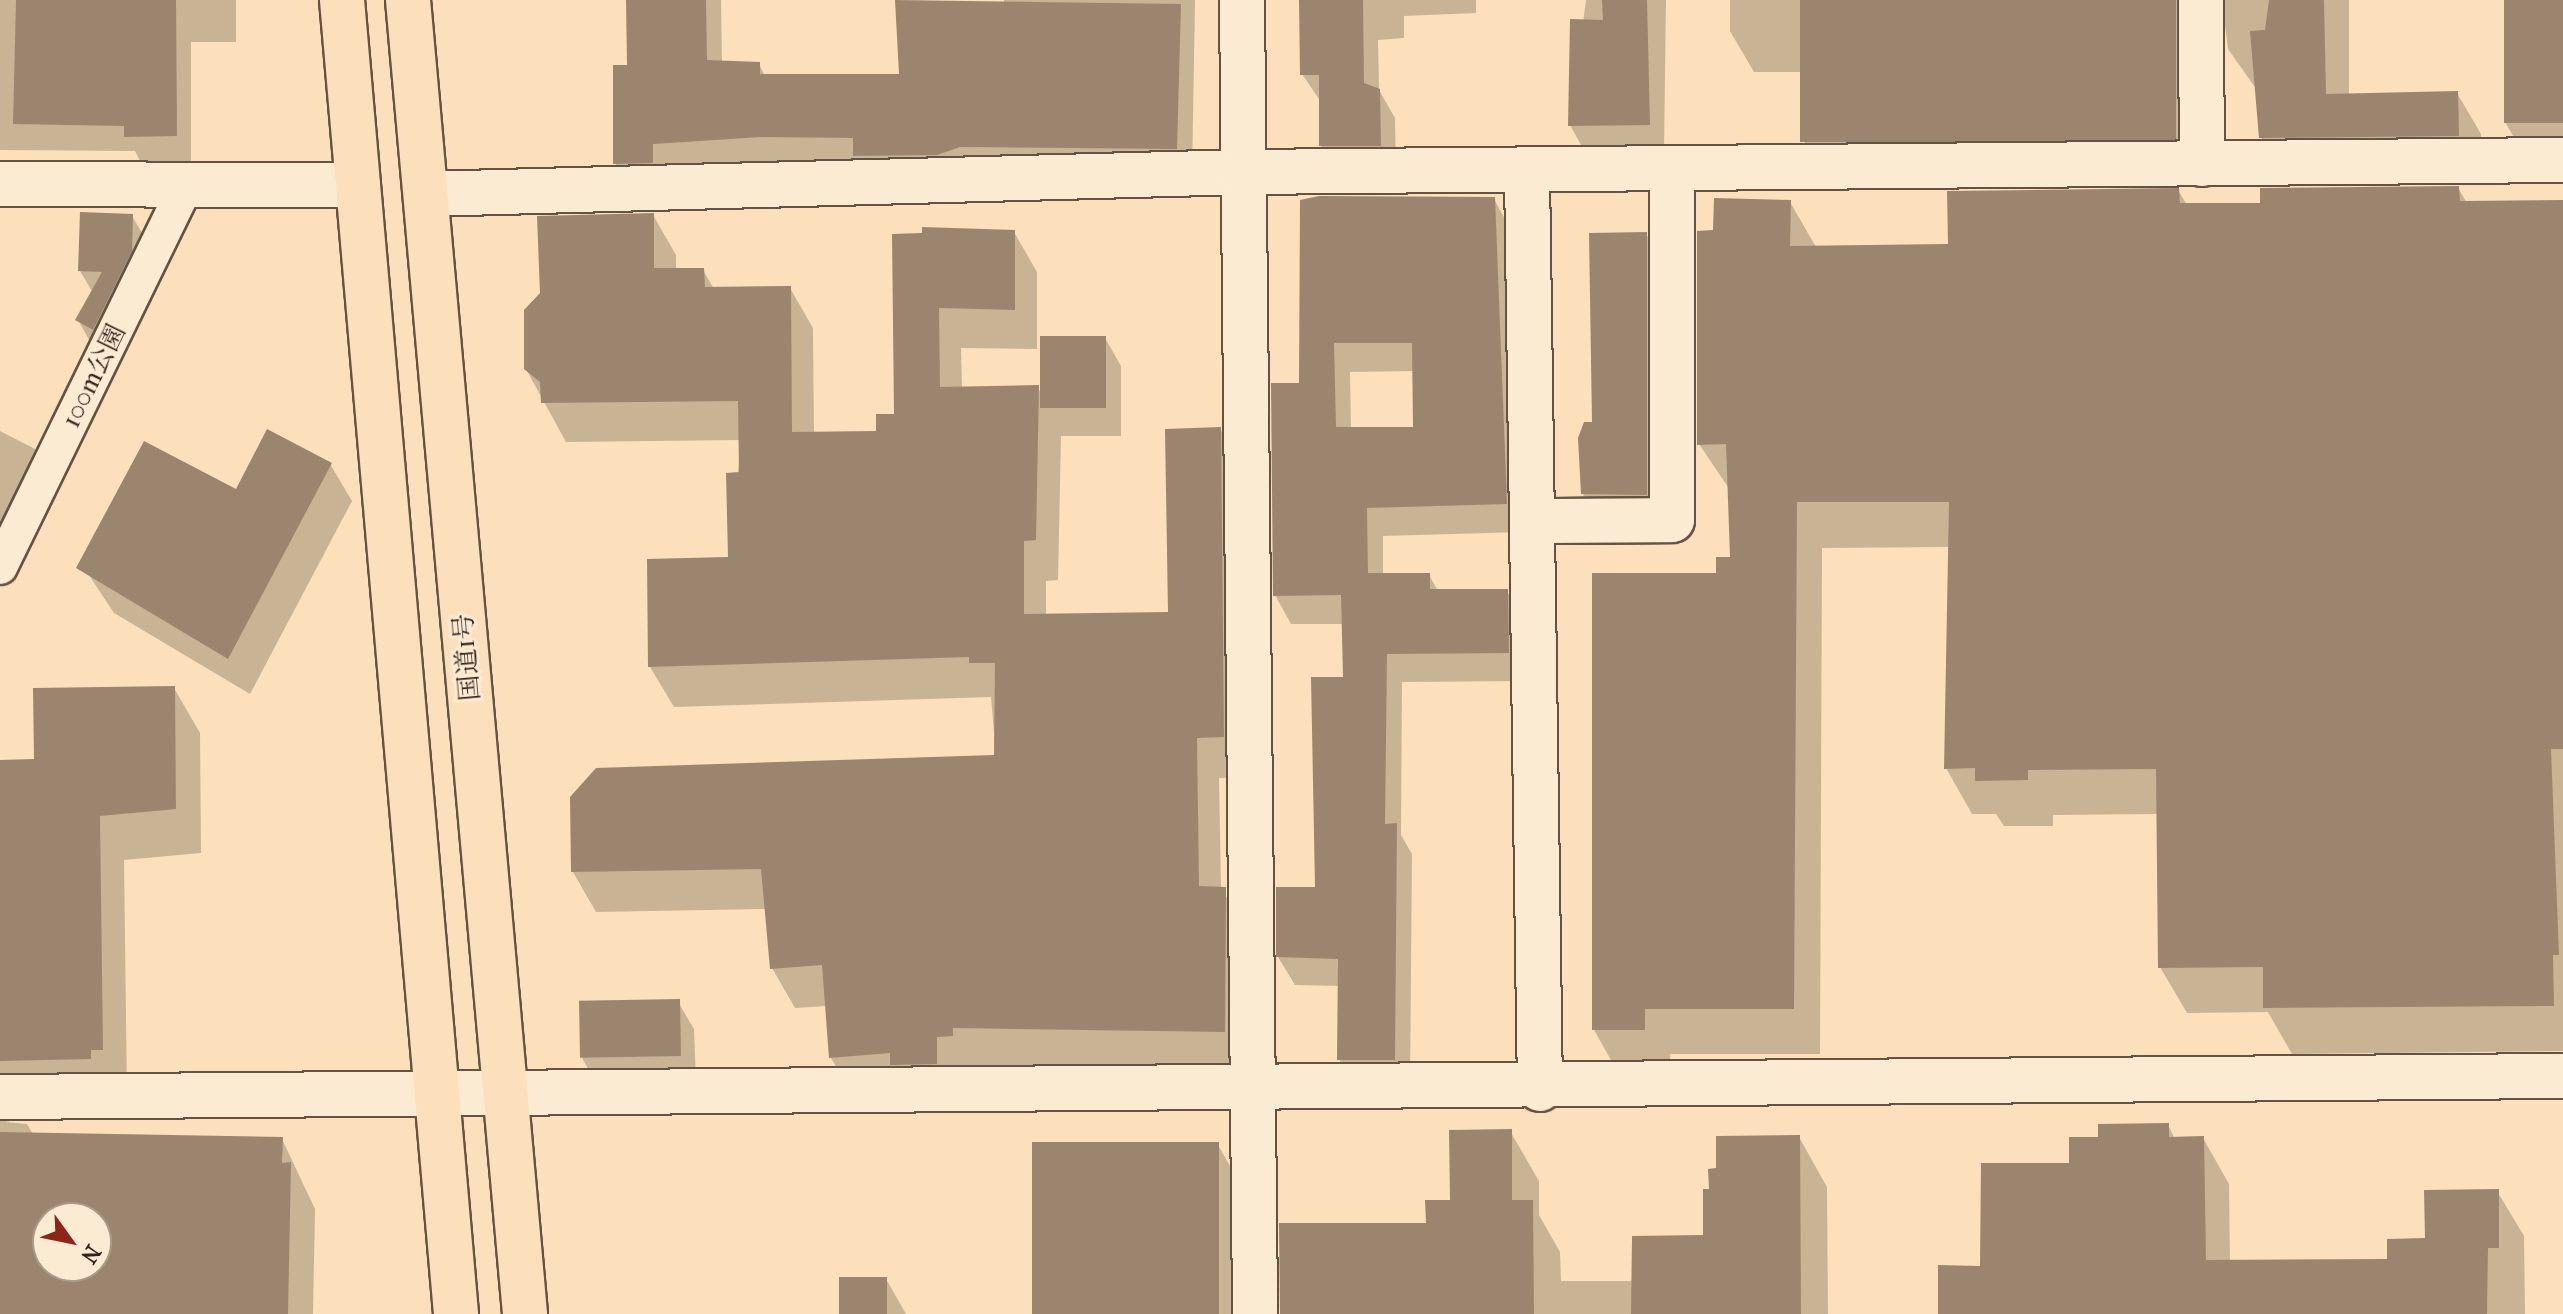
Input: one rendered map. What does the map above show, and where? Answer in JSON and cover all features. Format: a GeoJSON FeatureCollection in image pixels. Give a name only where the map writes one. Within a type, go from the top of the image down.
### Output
{"type":"FeatureCollection","features":[{"type":"Feature","properties":{"kind":"highway"},"geometry":{"type":"LineString","coordinates":[[342,0],[456,1314]]}},
{"type":"Feature","properties":{"kind":"highway","name":"国道1号"},"geometry":{"type":"LineString","coordinates":[[408,0],[525,1314]]}},
{"type":"Feature","properties":{"kind":"street"},"geometry":{"type":"LineString","coordinates":[[1242,0],[1257,1092],[1255,1314]]}},
{"type":"Feature","properties":{"kind":"street"},"geometry":{"type":"LineString","coordinates":[[2201,0],[2202,164]]}},
{"type":"Feature","properties":{"kind":"street"},"geometry":{"type":"LineString","coordinates":[[426,194],[1242,172],[1672,172],[2563,160]]}},
{"type":"Feature","properties":{"kind":"street"},"geometry":{"type":"LineString","coordinates":[[1527,172],[1540,1089]]}},
{"type":"Feature","properties":{"kind":"street"},"geometry":{"type":"LineString","coordinates":[[1534,521],[1672,520],[1672,172]]}},
{"type":"Feature","properties":{"kind":"street"},"geometry":{"type":"LineString","coordinates":[[0,184],[358,185]]}},
{"type":"Feature","properties":{"kind":"street","name":"100m公園"},"geometry":{"type":"LineString","coordinates":[[0,567],[187,184]]}},
{"type":"Feature","properties":{"kind":"street"},"geometry":{"type":"LineString","coordinates":[[0,1097],[1257,1092],[2563,1076]]}},
{"type":"Feature","properties":{"kind":"building"},"geometry":{"type":"Polygon","coordinates":[[[16,0],[176,0],[177,136],[124,137],[124,126],[13,124],[16,0]]]}},
{"type":"Feature","properties":{"kind":"building"},"geometry":{"type":"Polygon","coordinates":[[[626,0],[706,0],[707,60],[760,62],[760,74],[899,74],[895,0],[1181,4],[1177,149],[960,147],[937,155],[853,156],[853,138],[761,137],[653,144],[653,163],[613,164],[613,65],[627,65],[626,0]]]}},
{"type":"Feature","properties":{"kind":"building"},"geometry":{"type":"Polygon","coordinates":[[[1299,0],[1363,0],[1364,83],[1380,89],[1381,146],[1319,146],[1319,75],[1300,75],[1299,0]]]}},
{"type":"Feature","properties":{"kind":"building"},"geometry":{"type":"Polygon","coordinates":[[[1602,0],[1647,0],[1650,125],[1568,126],[1570,19],[1603,20],[1602,0]]]}},
{"type":"Feature","properties":{"kind":"building"},"geometry":{"type":"Polygon","coordinates":[[[1800,0],[2176,0],[2176,142],[1800,142],[1800,0]]]}},
{"type":"Feature","properties":{"kind":"building"},"geometry":{"type":"Polygon","coordinates":[[[2269,0],[2324,0],[2326,94],[2458,91],[2459,136],[2259,138],[2250,31],[2265,30],[2269,0]]]}},
{"type":"Feature","properties":{"kind":"building"},"geometry":{"type":"Polygon","coordinates":[[[2504,0],[2563,0],[2563,123],[2504,123],[2504,0]]]}},
{"type":"Feature","properties":{"kind":"building"},"geometry":{"type":"Polygon","coordinates":[[[2459,186],[2460,201],[2563,200],[2563,749],[2551,749],[2559,955],[2553,955],[2554,1006],[2263,1008],[2263,967],[2158,968],[2156,769],[2028,770],[2028,780],[1975,781],[1975,768],[1944,769],[1949,502],[1797,502],[1794,1009],[1645,1009],[1645,1030],[1592,1030],[1592,573],[1716,573],[1716,557],[1730,557],[1726,444],[1697,445],[1697,231],[1713,230],[1714,198],[1791,200],[1790,246],[1948,244],[1947,191],[2179,188],[2180,203],[2260,203],[2260,188],[2459,186]]]}},
{"type":"Feature","properties":{"kind":"building"},"geometry":{"type":"Polygon","coordinates":[[[1319,196],[1495,197],[1507,504],[1367,508],[1368,573],[1430,573],[1430,589],[1508,589],[1509,653],[1387,654],[1385,824],[1397,823],[1395,1060],[1337,1060],[1338,959],[1276,957],[1276,887],[1315,887],[1311,677],[1343,677],[1341,595],[1273,596],[1271,383],[1299,383],[1300,200],[1319,196]],[[1334,343],[1336,427],[1413,427],[1412,343],[1334,343]]]}},
{"type":"Feature","properties":{"kind":"building"},"geometry":{"type":"Polygon","coordinates":[[[80,212],[133,214],[132,251],[93,330],[75,320],[102,272],[78,271],[80,212]]]}},
{"type":"Feature","properties":{"kind":"building"},"geometry":{"type":"Polygon","coordinates":[[[654,213],[654,268],[704,268],[705,287],[791,286],[792,432],[876,431],[876,414],[894,414],[892,234],[922,233],[922,227],[1015,230],[1015,310],[939,308],[940,387],[1039,385],[1036,540],[1024,541],[1024,614],[1168,612],[1165,429],[1221,427],[1224,737],[1197,738],[1199,886],[1226,887],[1225,1032],[953,1028],[953,1036],[937,1037],[937,1064],[890,1065],[890,1053],[829,1058],[822,965],[770,969],[761,869],[571,872],[570,797],[596,768],[994,755],[995,663],[969,663],[969,657],[648,667],[647,559],[728,557],[726,473],[739,472],[738,401],[541,403],[540,382],[524,369],[524,310],[540,293],[537,216],[654,213]]]}},
{"type":"Feature","properties":{"kind":"building"},"geometry":{"type":"Polygon","coordinates":[[[1647,232],[1647,495],[1581,494],[1578,438],[1584,422],[1592,422],[1589,233],[1647,232]]]}},
{"type":"Feature","properties":{"kind":"building"},"geometry":{"type":"Polygon","coordinates":[[[1040,336],[1106,336],[1106,408],[1040,408],[1040,336]]]}},
{"type":"Feature","properties":{"kind":"building"},"geometry":{"type":"Polygon","coordinates":[[[267,429],[332,463],[228,659],[76,568],[144,441],[236,489],[267,429]]]}},
{"type":"Feature","properties":{"kind":"building"},"geometry":{"type":"Polygon","coordinates":[[[175,686],[176,809],[100,816],[103,1050],[91,1050],[91,1059],[0,1061],[0,760],[34,759],[33,688],[175,686]]]}},
{"type":"Feature","properties":{"kind":"building"},"geometry":{"type":"Polygon","coordinates":[[[680,999],[681,1056],[580,1058],[579,1001],[680,999]]]}},
{"type":"Feature","properties":{"kind":"building"},"geometry":{"type":"Polygon","coordinates":[[[2169,1123],[2169,1137],[2204,1136],[2206,1260],[2387,1259],[2387,1239],[2425,1238],[2424,1190],[2499,1189],[2499,1248],[2488,1248],[2487,1314],[1938,1314],[1938,1265],[1980,1266],[1981,1163],[2069,1163],[2069,1137],[2098,1137],[2098,1124],[2169,1123]]]}},
{"type":"Feature","properties":{"kind":"building"},"geometry":{"type":"Polygon","coordinates":[[[1512,1129],[1512,1200],[1533,1200],[1534,1314],[1280,1314],[1279,1223],[1426,1223],[1425,1200],[1450,1200],[1449,1130],[1512,1129]]]}},
{"type":"Feature","properties":{"kind":"building"},"geometry":{"type":"Polygon","coordinates":[[[0,1132],[283,1137],[282,1163],[291,1162],[288,1314],[0,1314],[0,1132]]]}},
{"type":"Feature","properties":{"kind":"building"},"geometry":{"type":"Polygon","coordinates":[[[1800,1135],[1801,1314],[1631,1314],[1632,1236],[1703,1235],[1703,1189],[1709,1189],[1708,1169],[1716,1168],[1716,1136],[1800,1135]]]}},
{"type":"Feature","properties":{"kind":"building"},"geometry":{"type":"Polygon","coordinates":[[[1032,1142],[1219,1142],[1219,1314],[1032,1314],[1032,1142]]]}},
{"type":"Feature","properties":{"kind":"building"},"geometry":{"type":"Polygon","coordinates":[[[839,1277],[887,1277],[887,1314],[839,1314],[839,1277]]]}}]}
